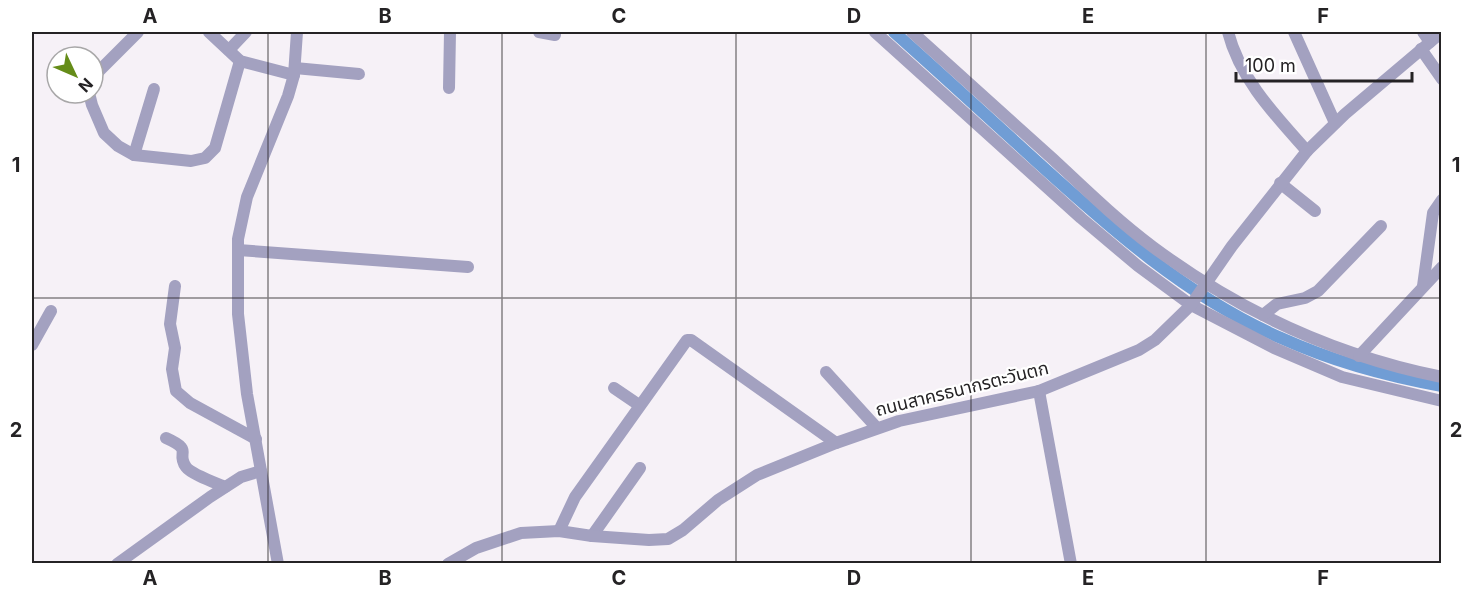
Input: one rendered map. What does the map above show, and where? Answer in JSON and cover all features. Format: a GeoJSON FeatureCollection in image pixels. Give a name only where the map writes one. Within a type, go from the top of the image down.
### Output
{"type":"FeatureCollection","features":[{"type":"Feature","properties":{"kind":"street"},"geometry":{"type":"LineString","coordinates":[[105,65],[138,32]]}},
{"type":"Feature","properties":{"kind":"street"},"geometry":{"type":"LineString","coordinates":[[209,32],[240,61],[295,71],[359,74]]}},
{"type":"Feature","properties":{"kind":"street"},"geometry":{"type":"LineString","coordinates":[[229,50],[246,32]]}},
{"type":"Feature","properties":{"kind":"street"},"geometry":{"type":"LineString","coordinates":[[278,564],[248,394],[238,314],[238,250],[241,218],[247,197],[288,96],[295,71],[297,32]]}},
{"type":"Feature","properties":{"kind":"street"},"geometry":{"type":"LineString","coordinates":[[449,88],[450,32]]}},
{"type":"Feature","properties":{"kind":"street"},"geometry":{"type":"LineString","coordinates":[[539,32],[555,35]]}},
{"type":"Feature","properties":{"kind":"street"},"geometry":{"type":"LineString","coordinates":[[875,32],[1081,218],[1138,266],[1192,304],[1274,348],[1342,377],[1405,394],[1442,401]]}},
{"type":"Feature","properties":{"kind":"street"},"geometry":{"type":"LineString","coordinates":[[912,32],[1097,200],[1153,246],[1205,284],[1284,326],[1359,356],[1406,370],[1442,377]]}},
{"type":"Feature","properties":{"kind":"street"},"geometry":{"type":"LineString","coordinates":[[1228,32],[1239,65],[1278,120],[1307,151]]}},
{"type":"Feature","properties":{"kind":"street"},"geometry":{"type":"LineString","coordinates":[[1294,32],[1335,123]]}},
{"type":"Feature","properties":{"kind":"street","name":"ถนนสาครธนากรตะวันตก"},"geometry":{"type":"LineString","coordinates":[[448,564],[476,548],[521,533],[559,531],[592,536],[668,539],[683,531],[718,500],[758,475],[836,443],[899,421],[1039,391],[1139,350],[1155,340],[1192,304],[1232,246],[1307,151],[1425,41],[1442,32]]}},
{"type":"Feature","properties":{"kind":"street"},"geometry":{"type":"LineString","coordinates":[[1425,41],[1442,79]]}},
{"type":"Feature","properties":{"kind":"street"},"geometry":{"type":"LineString","coordinates":[[92,105],[104,133],[118,146],[134,155],[191,161],[205,158],[215,148],[240,61]]}},
{"type":"Feature","properties":{"kind":"street"},"geometry":{"type":"LineString","coordinates":[[134,155],[154,89]]}},
{"type":"Feature","properties":{"kind":"street"},"geometry":{"type":"LineString","coordinates":[[1281,183],[1315,211]]}},
{"type":"Feature","properties":{"kind":"street"},"geometry":{"type":"LineString","coordinates":[[1424,286],[1433,213],[1442,200]]}},
{"type":"Feature","properties":{"kind":"street"},"geometry":{"type":"LineString","coordinates":[[1263,315],[1277,304],[1305,298],[1318,291],[1381,226]]}},
{"type":"Feature","properties":{"kind":"street"},"geometry":{"type":"LineString","coordinates":[[238,250],[468,267]]}},
{"type":"Feature","properties":{"kind":"street"},"geometry":{"type":"LineString","coordinates":[[1359,356],[1442,267]]}},
{"type":"Feature","properties":{"kind":"street"},"geometry":{"type":"LineString","coordinates":[[175,286],[170,324],[175,348],[172,369],[176,391],[190,403],[256,439]]}},
{"type":"Feature","properties":{"kind":"street"},"geometry":{"type":"LineString","coordinates":[[32,345],[51,311]]}},
{"type":"Feature","properties":{"kind":"street"},"geometry":{"type":"LineString","coordinates":[[559,531],[575,497],[684,342],[691,340],[836,443]]}},
{"type":"Feature","properties":{"kind":"street"},"geometry":{"type":"LineString","coordinates":[[826,372],[877,428]]}},
{"type":"Feature","properties":{"kind":"street"},"geometry":{"type":"LineString","coordinates":[[614,388],[639,405]]}},
{"type":"Feature","properties":{"kind":"street"},"geometry":{"type":"LineString","coordinates":[[1039,391],[1071,564]]}},
{"type":"Feature","properties":{"kind":"street"},"geometry":{"type":"LineString","coordinates":[[166,438],[180,444],[183,448],[184,461],[188,469],[225,487]]}},
{"type":"Feature","properties":{"kind":"street"},"geometry":{"type":"LineString","coordinates":[[592,536],[640,468]]}},
{"type":"Feature","properties":{"kind":"street"},"geometry":{"type":"LineString","coordinates":[[117,564],[225,487],[241,477],[261,471]]}},
{"type":"Feature","properties":{"kind":"waterway"},"geometry":{"type":"LineString","coordinates":[[894,32],[1092,211],[1182,282],[1247,321],[1320,354],[1400,378],[1442,386]]}}]}
